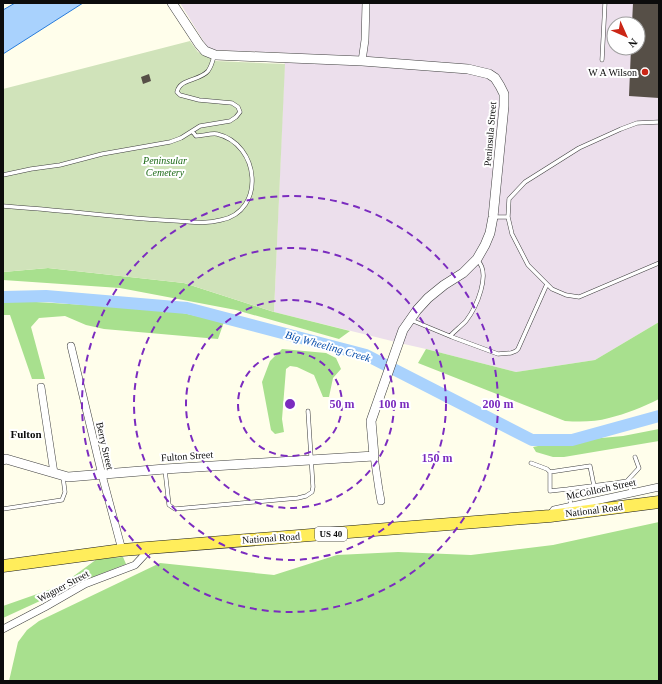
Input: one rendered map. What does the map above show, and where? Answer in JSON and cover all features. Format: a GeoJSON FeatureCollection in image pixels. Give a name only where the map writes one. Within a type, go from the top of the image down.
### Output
{"type":"FeatureCollection","features":[{"type":"Feature","properties":{"kind":"main road","name":"National Road"},"geometry":{"type":"LineString","coordinates":[[3,566],[149,547],[550,516],[659,502]]}},
{"type":"Feature","properties":{"kind":"street"},"geometry":{"type":"LineString","coordinates":[[172,3],[199,44],[205,51],[215,55]]}},
{"type":"Feature","properties":{"kind":"street"},"geometry":{"type":"LineString","coordinates":[[362,61],[365,40],[366,3]]}},
{"type":"Feature","properties":{"kind":"street","name":"Peninsula Street"},"geometry":{"type":"LineString","coordinates":[[215,55],[362,61],[468,70],[489,74],[495,78],[504,94],[493,217],[490,233],[477,259],[463,273],[444,285],[428,298],[417,310],[403,330],[371,421],[374,456]]}},
{"type":"Feature","properties":{"kind":"street","name":"Berry Street"},"geometry":{"type":"LineString","coordinates":[[71,346],[102,475],[122,550]]}},
{"type":"Feature","properties":{"kind":"street"},"geometry":{"type":"LineString","coordinates":[[41,387],[59,474]]}},
{"type":"Feature","properties":{"kind":"street"},"geometry":{"type":"LineString","coordinates":[[374,456],[382,501]]}},
{"type":"Feature","properties":{"kind":"street","name":"Fulton Street"},"geometry":{"type":"LineString","coordinates":[[3,460],[6,459],[68,477],[165,469],[374,456]]}},
{"type":"Feature","properties":{"kind":"street","name":"McColloch Street"},"geometry":{"type":"LineString","coordinates":[[550,516],[554,510],[659,486]]}},
{"type":"Feature","properties":{"kind":"street","name":"Wagner Street"},"geometry":{"type":"LineString","coordinates":[[3,629],[85,584],[135,565],[147,552],[149,547]]}},
{"type":"Feature","properties":{"kind":"lane"},"geometry":{"type":"LineString","coordinates":[[602,60],[605,3]]}},
{"type":"Feature","properties":{"kind":"lane"},"geometry":{"type":"LineString","coordinates":[[3,175],[60,165],[102,154],[170,142],[181,138],[200,126],[230,121],[240,112],[238,106],[232,103],[199,100],[180,95],[177,92],[182,83],[202,76],[208,70],[215,55]]}},
{"type":"Feature","properties":{"kind":"lane"},"geometry":{"type":"LineString","coordinates":[[659,122],[637,123],[579,148],[525,182],[515,191],[509,198],[508,217],[512,234],[528,265],[552,289],[566,295],[579,297],[659,263]]}},
{"type":"Feature","properties":{"kind":"lane"},"geometry":{"type":"LineString","coordinates":[[3,206],[156,220],[206,223],[223,220],[234,215],[244,206],[250,195],[253,183],[252,171],[242,150],[235,143],[216,134],[196,136],[192,131]]}},
{"type":"Feature","properties":{"kind":"lane"},"geometry":{"type":"LineString","coordinates":[[493,217],[508,217]]}},
{"type":"Feature","properties":{"kind":"lane"},"geometry":{"type":"LineString","coordinates":[[450,336],[466,320],[475,306],[480,293],[483,280],[483,268],[477,259]]}},
{"type":"Feature","properties":{"kind":"lane"},"geometry":{"type":"LineString","coordinates":[[410,320],[498,354],[511,353],[518,349],[547,284]]}},
{"type":"Feature","properties":{"kind":"lane"},"geometry":{"type":"LineString","coordinates":[[165,469],[169,505],[175,509],[298,498],[306,496],[312,492],[308,411]]}},
{"type":"Feature","properties":{"kind":"lane"},"geometry":{"type":"LineString","coordinates":[[550,472],[550,491],[615,483],[628,480],[639,468],[635,457]]}},
{"type":"Feature","properties":{"kind":"lane"},"geometry":{"type":"LineString","coordinates":[[531,463],[547,469],[550,472],[590,466],[594,486]]}},
{"type":"Feature","properties":{"kind":"lane"},"geometry":{"type":"LineString","coordinates":[[3,508],[62,500],[65,492],[59,474]]}},
{"type":"Feature","properties":{"kind":"lane"},"geometry":{"type":"LineString","coordinates":[[628,480],[632,492]]}},
{"type":"Feature","properties":{"kind":"lane"},"geometry":{"type":"LineString","coordinates":[[568,489],[571,506]]}},
{"type":"Feature","properties":{"kind":"shaded area"},"geometry":{"type":"Polygon","coordinates":[[[180,3],[659,3],[659,322],[595,360],[516,372],[274,312],[285,53],[209,50],[180,3]]]}},
{"type":"Feature","properties":{"kind":"green space","name":"Peninsular Cemetery"},"geometry":{"type":"Polygon","coordinates":[[[190,41],[198,52],[216,61],[285,64],[274,312],[184,283],[48,268],[3,272],[3,89],[190,41]]]}},
{"type":"Feature","properties":{"kind":"green space"},"geometry":{"type":"Polygon","coordinates":[[[48,268],[184,283],[274,312],[350,331],[339,339],[236,310],[120,288],[3,280],[3,272],[48,268]]]}},
{"type":"Feature","properties":{"kind":"green space"},"geometry":{"type":"Polygon","coordinates":[[[3,300],[169,310],[224,322],[218,339],[104,329],[86,325],[65,316],[39,318],[31,327],[45,379],[32,379],[10,315],[3,315],[3,300]]]}},
{"type":"Feature","properties":{"kind":"green space"},"geometry":{"type":"Polygon","coordinates":[[[659,322],[659,399],[628,412],[598,420],[582,422],[565,421],[418,363],[426,349],[516,372],[595,360],[659,322]]]}},
{"type":"Feature","properties":{"kind":"green space"},"geometry":{"type":"Polygon","coordinates":[[[282,349],[326,353],[336,358],[341,369],[333,378],[329,397],[323,397],[314,375],[297,367],[290,366],[286,369],[282,419],[284,432],[275,434],[271,430],[262,382],[270,361],[282,349]]]}},
{"type":"Feature","properties":{"kind":"green space"},"geometry":{"type":"Polygon","coordinates":[[[659,429],[659,441],[564,457],[553,457],[536,452],[533,447],[558,442],[623,436],[659,429]]]}},
{"type":"Feature","properties":{"kind":"green space"},"geometry":{"type":"Polygon","coordinates":[[[659,522],[659,681],[9,681],[18,642],[27,630],[39,621],[160,563],[274,575],[337,555],[398,552],[471,555],[553,545],[659,522]]]}},
{"type":"Feature","properties":{"kind":"green space"},"geometry":{"type":"Polygon","coordinates":[[[123,557],[126,564],[90,578],[3,618],[3,606],[60,586],[97,559],[123,557]]]}},
{"type":"Feature","properties":{"kind":"water"},"geometry":{"type":"Polygon","coordinates":[[[15,3],[83,3],[3,54],[3,10],[15,3]]]}},
{"type":"Feature","properties":{"kind":"building","name":"W A Wilson"},"geometry":{"type":"Polygon","coordinates":[[[633,3],[659,3],[659,98],[629,96],[631,56],[646,56],[646,16],[632,16],[633,3]]]}},
{"type":"Feature","properties":{"kind":"building"},"geometry":{"type":"Polygon","coordinates":[[[149,74],[151,81],[143,84],[141,77],[149,74]]]}},
{"type":"Feature","properties":{"kind":"waterway","name":"Big Wheeling Creek"},"geometry":{"type":"LineString","coordinates":[[3,297],[46,296],[187,308],[366,355],[532,440],[572,440],[659,416]]}},
{"type":"Feature","properties":{"kind":"place","name":"W A Wilson"},"geometry":{"type":"Point","coordinates":[645,72]}},
{"type":"Feature","properties":{"kind":"district","name":"Fulton"},"geometry":{"type":"Point","coordinates":[26,434]}}]}
